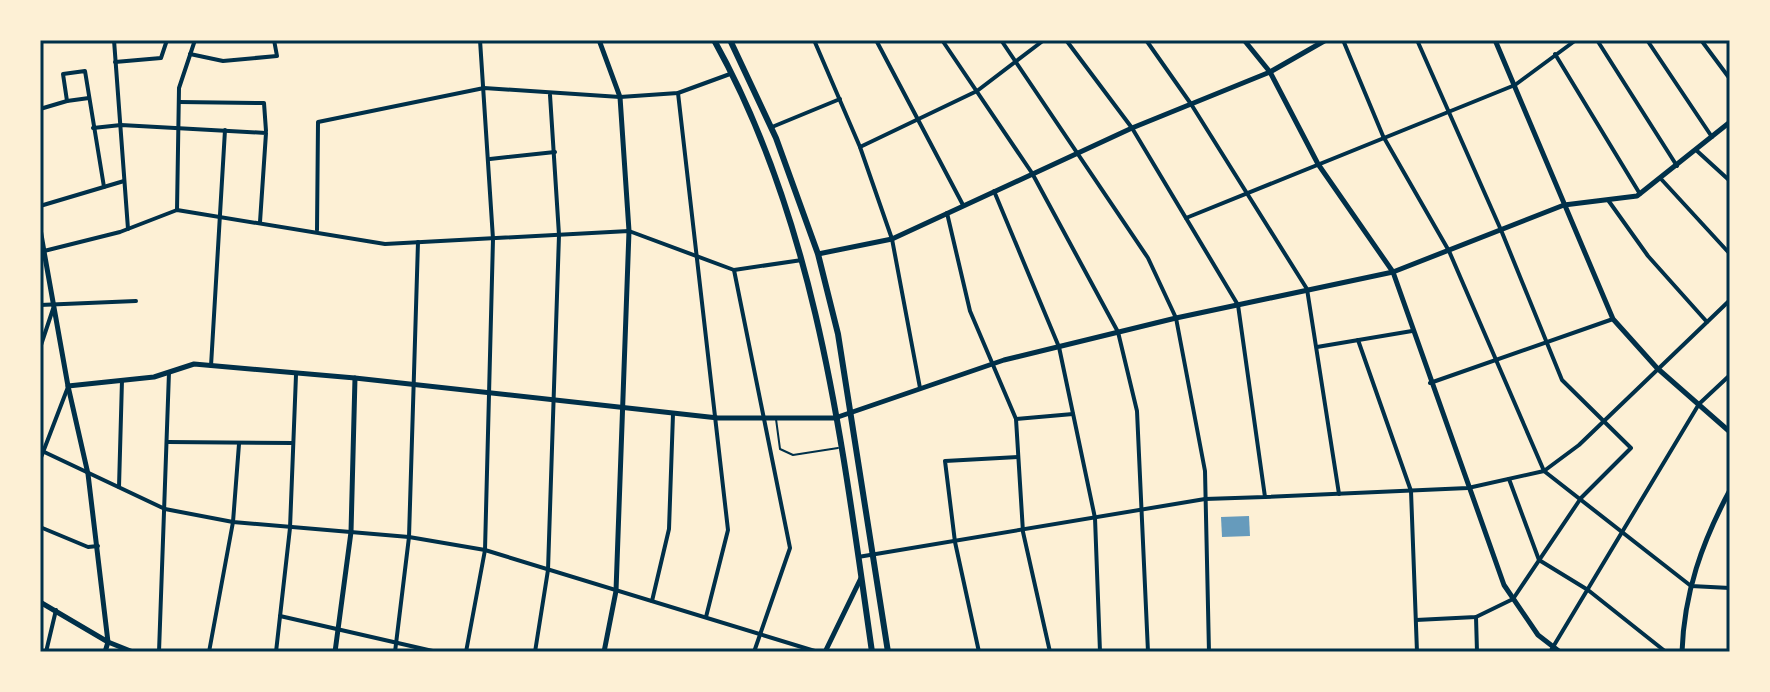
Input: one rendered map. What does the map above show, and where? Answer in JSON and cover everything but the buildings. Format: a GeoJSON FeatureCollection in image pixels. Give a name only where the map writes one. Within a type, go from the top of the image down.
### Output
{"type":"FeatureCollection","features":[{"type":"Feature","properties":{"kind":"main road"},"geometry":{"type":"LineString","coordinates":[[714,40],[769,155],[793,222],[823,339],[872,652]]}},
{"type":"Feature","properties":{"kind":"main road"},"geometry":{"type":"LineString","coordinates":[[730,40],[772,128],[818,254],[838,334],[888,652]]}},
{"type":"Feature","properties":{"kind":"street"},"geometry":{"type":"LineString","coordinates":[[114,40],[128,229]]}},
{"type":"Feature","properties":{"kind":"street"},"geometry":{"type":"LineString","coordinates":[[115,62],[161,58],[167,40]]}},
{"type":"Feature","properties":{"kind":"street"},"geometry":{"type":"LineString","coordinates":[[177,210],[179,88],[195,40]]}},
{"type":"Feature","properties":{"kind":"street"},"geometry":{"type":"LineString","coordinates":[[190,54],[223,61],[277,56],[274,40]]}},
{"type":"Feature","properties":{"kind":"street"},"geometry":{"type":"LineString","coordinates":[[466,652],[485,550],[490,393],[493,239],[480,40]]}},
{"type":"Feature","properties":{"kind":"street"},"geometry":{"type":"LineString","coordinates":[[599,40],[620,97],[629,231],[616,591],[604,652]]}},
{"type":"Feature","properties":{"kind":"street"},"geometry":{"type":"LineString","coordinates":[[814,40],[860,147],[892,239],[920,389]]}},
{"type":"Feature","properties":{"kind":"street"},"geometry":{"type":"LineString","coordinates":[[876,40],[963,205]]}},
{"type":"Feature","properties":{"kind":"street"},"geometry":{"type":"LineString","coordinates":[[942,40],[1032,173],[1118,332],[1137,411],[1148,652]]}},
{"type":"Feature","properties":{"kind":"street"},"geometry":{"type":"LineString","coordinates":[[1001,40],[1148,258],[1176,318],[1205,471],[1209,652]]}},
{"type":"Feature","properties":{"kind":"street"},"geometry":{"type":"LineString","coordinates":[[860,147],[977,91],[1044,40]]}},
{"type":"Feature","properties":{"kind":"street"},"geometry":{"type":"LineString","coordinates":[[1066,40],[1132,128],[1238,305],[1265,497]]}},
{"type":"Feature","properties":{"kind":"street"},"geometry":{"type":"LineString","coordinates":[[1146,40],[1191,104],[1307,289],[1339,494]]}},
{"type":"Feature","properties":{"kind":"street"},"geometry":{"type":"LineString","coordinates":[[1244,40],[1270,72],[1318,164],[1393,272],[1504,585],[1538,635],[1551,649],[1560,652]]}},
{"type":"Feature","properties":{"kind":"street"},"geometry":{"type":"LineString","coordinates":[[818,254],[892,239],[1132,128],[1270,72],[1326,40]]}},
{"type":"Feature","properties":{"kind":"street"},"geometry":{"type":"LineString","coordinates":[[1343,40],[1383,136],[1449,251],[1544,471],[1691,586],[1730,588]]}},
{"type":"Feature","properties":{"kind":"street"},"geometry":{"type":"LineString","coordinates":[[1416,620],[1476,617],[1513,599],[1581,498],[1631,448],[1562,380],[1501,230],[1417,40]]}},
{"type":"Feature","properties":{"kind":"street"},"geometry":{"type":"LineString","coordinates":[[1495,40],[1613,319],[1657,368],[1730,432]]}},
{"type":"Feature","properties":{"kind":"street"},"geometry":{"type":"LineString","coordinates":[[1186,218],[1515,85],[1576,40]]}},
{"type":"Feature","properties":{"kind":"street"},"geometry":{"type":"LineString","coordinates":[[1597,40],[1677,166]]}},
{"type":"Feature","properties":{"kind":"street"},"geometry":{"type":"LineString","coordinates":[[1647,40],[1712,137]]}},
{"type":"Feature","properties":{"kind":"street"},"geometry":{"type":"LineString","coordinates":[[1701,40],[1730,79]]}},
{"type":"Feature","properties":{"kind":"street"},"geometry":{"type":"LineString","coordinates":[[1555,54],[1640,194]]}},
{"type":"Feature","properties":{"kind":"street"},"geometry":{"type":"LineString","coordinates":[[67,101],[63,74],[85,71],[104,187]]}},
{"type":"Feature","properties":{"kind":"street"},"geometry":{"type":"LineString","coordinates":[[317,230],[318,122],[484,88],[550,95],[620,97],[678,93],[732,73]]}},
{"type":"Feature","properties":{"kind":"street"},"geometry":{"type":"LineString","coordinates":[[678,93],[718,418],[728,530],[706,617]]}},
{"type":"Feature","properties":{"kind":"street"},"geometry":{"type":"LineString","coordinates":[[535,652],[548,570],[559,235],[550,95]]}},
{"type":"Feature","properties":{"kind":"street"},"geometry":{"type":"LineString","coordinates":[[40,109],[89,98]]}},
{"type":"Feature","properties":{"kind":"street"},"geometry":{"type":"LineString","coordinates":[[772,128],[840,99]]}},
{"type":"Feature","properties":{"kind":"street"},"geometry":{"type":"LineString","coordinates":[[179,102],[264,103],[266,133],[260,222]]}},
{"type":"Feature","properties":{"kind":"street"},"geometry":{"type":"LineString","coordinates":[[68,386],[154,377],[194,364],[414,384],[718,418],[835,418],[993,364],[1176,318],[1393,272],[1564,205],[1640,194],[1662,180],[1730,122]]}},
{"type":"Feature","properties":{"kind":"street"},"geometry":{"type":"LineString","coordinates":[[93,128],[121,125],[266,133]]}},
{"type":"Feature","properties":{"kind":"street"},"geometry":{"type":"LineString","coordinates":[[211,366],[225,130]]}},
{"type":"Feature","properties":{"kind":"street"},"geometry":{"type":"LineString","coordinates":[[1696,150],[1730,181]]}},
{"type":"Feature","properties":{"kind":"street"},"geometry":{"type":"LineString","coordinates":[[490,159],[556,152]]}},
{"type":"Feature","properties":{"kind":"street"},"geometry":{"type":"LineString","coordinates":[[1662,180],[1730,254]]}},
{"type":"Feature","properties":{"kind":"street"},"geometry":{"type":"LineString","coordinates":[[40,206],[124,181]]}},
{"type":"Feature","properties":{"kind":"street"},"geometry":{"type":"LineString","coordinates":[[994,191],[1059,347],[1095,518],[1100,652]]}},
{"type":"Feature","properties":{"kind":"street"},"geometry":{"type":"LineString","coordinates":[[1608,200],[1648,256],[1707,322]]}},
{"type":"Feature","properties":{"kind":"street"},"geometry":{"type":"LineString","coordinates":[[44,251],[128,229],[177,210],[317,230],[385,244],[629,231],[734,270],[802,260]]}},
{"type":"Feature","properties":{"kind":"street"},"geometry":{"type":"LineString","coordinates":[[947,213],[970,311],[1016,419],[1023,532],[1050,652]]}},
{"type":"Feature","properties":{"kind":"street"},"geometry":{"type":"LineString","coordinates":[[40,229],[68,386],[88,474],[108,642],[105,652]]}},
{"type":"Feature","properties":{"kind":"street"},"geometry":{"type":"LineString","coordinates":[[395,652],[409,537],[418,242]]}},
{"type":"Feature","properties":{"kind":"street"},"geometry":{"type":"LineString","coordinates":[[734,270],[790,548],[754,652]]}},
{"type":"Feature","properties":{"kind":"street"},"geometry":{"type":"LineString","coordinates":[[858,557],[1023,532],[1205,499],[1468,488],[1544,471],[1579,445],[1730,300]]}},
{"type":"Feature","properties":{"kind":"street"},"geometry":{"type":"LineString","coordinates":[[40,305],[136,301]]}},
{"type":"Feature","properties":{"kind":"street"},"geometry":{"type":"LineString","coordinates":[[40,348],[54,306]]}},
{"type":"Feature","properties":{"kind":"street"},"geometry":{"type":"LineString","coordinates":[[1430,383],[1613,319]]}},
{"type":"Feature","properties":{"kind":"street"},"geometry":{"type":"LineString","coordinates":[[1317,347],[1412,331]]}},
{"type":"Feature","properties":{"kind":"street"},"geometry":{"type":"LineString","coordinates":[[1358,340],[1411,491],[1417,652]]}},
{"type":"Feature","properties":{"kind":"street"},"geometry":{"type":"LineString","coordinates":[[159,652],[169,372]]}},
{"type":"Feature","properties":{"kind":"street"},"geometry":{"type":"LineString","coordinates":[[276,652],[290,528],[296,375]]}},
{"type":"Feature","properties":{"kind":"street"},"geometry":{"type":"LineString","coordinates":[[1551,649],[1699,404],[1730,375]]}},
{"type":"Feature","properties":{"kind":"street"},"geometry":{"type":"LineString","coordinates":[[119,487],[122,378]]}},
{"type":"Feature","properties":{"kind":"street"},"geometry":{"type":"LineString","coordinates":[[335,652],[351,532],[355,378]]}},
{"type":"Feature","properties":{"kind":"street"},"geometry":{"type":"LineString","coordinates":[[40,460],[68,386]]}},
{"type":"Feature","properties":{"kind":"street"},"geometry":{"type":"LineString","coordinates":[[652,601],[669,529],[673,414]]}},
{"type":"Feature","properties":{"kind":"street"},"geometry":{"type":"LineString","coordinates":[[1016,419],[1073,414]]}},
{"type":"Feature","properties":{"kind":"street"},"geometry":{"type":"LineString","coordinates":[[168,442],[293,443]]}},
{"type":"Feature","properties":{"kind":"street"},"geometry":{"type":"LineString","coordinates":[[209,652],[233,522],[239,444]]}},
{"type":"Feature","properties":{"kind":"street"},"geometry":{"type":"LineString","coordinates":[[42,450],[165,509],[233,522],[409,537],[485,550],[818,652]]}},
{"type":"Feature","properties":{"kind":"street"},"geometry":{"type":"LineString","coordinates":[[979,652],[955,542],[945,461],[1018,457]]}},
{"type":"Feature","properties":{"kind":"street"},"geometry":{"type":"LineString","coordinates":[[1509,479],[1539,560],[1588,590],[1666,652]]}},
{"type":"Feature","properties":{"kind":"street"},"geometry":{"type":"LineString","coordinates":[[1682,652],[1691,586],[1708,532],[1730,490]]}},
{"type":"Feature","properties":{"kind":"street"},"geometry":{"type":"LineString","coordinates":[[40,527],[88,547],[98,546]]}},
{"type":"Feature","properties":{"kind":"street"},"geometry":{"type":"LineString","coordinates":[[825,652],[861,578]]}},
{"type":"Feature","properties":{"kind":"street"},"geometry":{"type":"LineString","coordinates":[[40,602],[108,642],[133,652]]}},
{"type":"Feature","properties":{"kind":"street"},"geometry":{"type":"LineString","coordinates":[[46,652],[56,610]]}},
{"type":"Feature","properties":{"kind":"street"},"geometry":{"type":"LineString","coordinates":[[280,616],[437,652]]}},
{"type":"Feature","properties":{"kind":"street"},"geometry":{"type":"LineString","coordinates":[[1476,617],[1477,652]]}},
{"type":"Feature","properties":{"kind":"lane"},"geometry":{"type":"LineString","coordinates":[[776,418],[780,449],[793,455],[839,448]]}},
{"type":"Feature","properties":{"kind":"water"},"geometry":{"type":"Polygon","coordinates":[[[1249,516],[1250,536],[1222,537],[1221,517],[1249,516]]]}}]}
